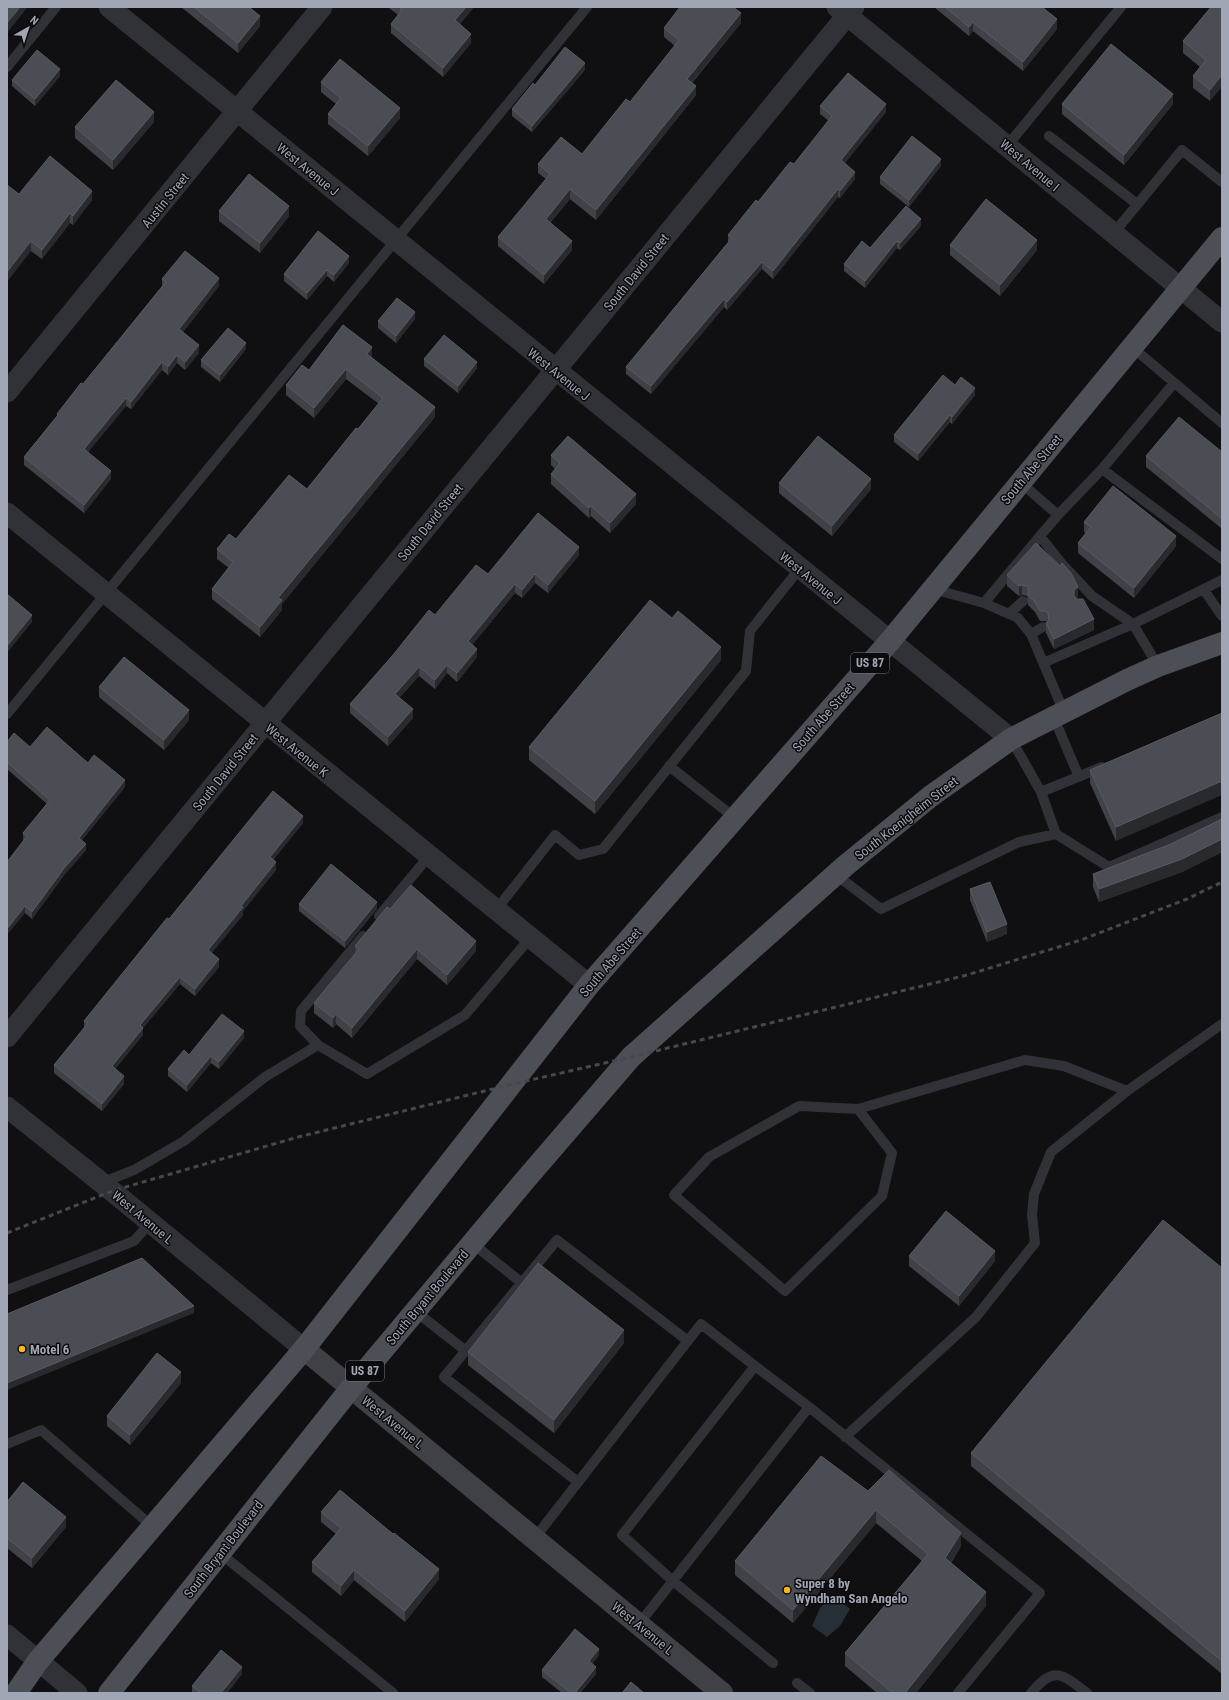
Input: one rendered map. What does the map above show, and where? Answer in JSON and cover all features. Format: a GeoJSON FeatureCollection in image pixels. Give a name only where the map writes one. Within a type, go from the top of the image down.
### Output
{"type":"FeatureCollection","features":[{"type":"Feature","properties":{"kind":"main road","name":"South Abe Street"},"geometry":{"type":"LineString","coordinates":[[304,1349],[513,1084],[588,985],[890,641],[1222,238]]}},
{"type":"Feature","properties":{"kind":"main road","name":"South Koenigheim Street"},"geometry":{"type":"LineString","coordinates":[[631,1057],[835,874],[931,796],[1011,739],[1158,666],[1222,643]]}},
{"type":"Feature","properties":{"kind":"main road","name":"South Bryant Boulevard"},"geometry":{"type":"LineString","coordinates":[[109,1693],[351,1388],[472,1243],[631,1057]]}},
{"type":"Feature","properties":{"kind":"main road","name":"West Avenue L"},"geometry":{"type":"LineString","coordinates":[[304,1349],[722,1693]]}},
{"type":"Feature","properties":{"kind":"main road","name":"US 87"},"geometry":{"type":"LineString","coordinates":[[16,1693],[38,1662],[304,1349]]}},
{"type":"Feature","properties":{"kind":"street","name":"West Avenue J"},"geometry":{"type":"LineString","coordinates":[[109,7],[1011,739]]}},
{"type":"Feature","properties":{"kind":"street","name":"Austin Street"},"geometry":{"type":"LineString","coordinates":[[7,392],[322,7]]}},
{"type":"Feature","properties":{"kind":"street","name":"West Avenue I"},"geometry":{"type":"LineString","coordinates":[[846,10],[1113,234],[1222,322]]}},
{"type":"Feature","properties":{"kind":"street","name":"South David Street"},"geometry":{"type":"LineString","coordinates":[[7,1037],[555,370],[846,10]]}},
{"type":"Feature","properties":{"kind":"street","name":"West Avenue K"},"geometry":{"type":"LineString","coordinates":[[7,513],[588,985]]}},
{"type":"Feature","properties":{"kind":"street","name":"West Avenue L"},"geometry":{"type":"LineString","coordinates":[[7,1107],[304,1349]]}},
{"type":"Feature","properties":{"kind":"street"},"geometry":{"type":"LineString","coordinates":[[7,1635],[77,1693]]}},
{"type":"Feature","properties":{"kind":"lane"},"geometry":{"type":"LineString","coordinates":[[7,67],[56,7]]}},
{"type":"Feature","properties":{"kind":"lane"},"geometry":{"type":"LineString","coordinates":[[7,714],[587,7]]}},
{"type":"Feature","properties":{"kind":"lane"},"geometry":{"type":"LineString","coordinates":[[1007,146],[1121,7]]}},
{"type":"Feature","properties":{"kind":"lane"},"geometry":{"type":"LineString","coordinates":[[1049,136],[1137,204]]}},
{"type":"Feature","properties":{"kind":"lane"},"geometry":{"type":"LineString","coordinates":[[1113,234],[1182,150],[1222,182]]}},
{"type":"Feature","properties":{"kind":"lane"},"geometry":{"type":"LineString","coordinates":[[1132,347],[1222,424]]}},
{"type":"Feature","properties":{"kind":"lane"},"geometry":{"type":"LineString","coordinates":[[984,603],[1058,515],[1102,469],[1174,383]]}},
{"type":"Feature","properties":{"kind":"lane"},"geometry":{"type":"LineString","coordinates":[[1102,469],[1222,559]]}},
{"type":"Feature","properties":{"kind":"lane"},"geometry":{"type":"LineString","coordinates":[[1020,482],[1058,515]]}},
{"type":"Feature","properties":{"kind":"lane"},"geometry":{"type":"LineString","coordinates":[[1040,536],[1059,568],[1092,596],[1133,624],[1158,666]]}},
{"type":"Feature","properties":{"kind":"lane"},"geometry":{"type":"LineString","coordinates":[[496,910],[554,835],[579,855],[603,849],[746,671],[750,632],[800,568]]}},
{"type":"Feature","properties":{"kind":"lane"},"geometry":{"type":"LineString","coordinates":[[1043,664],[1133,624],[1222,580]]}},
{"type":"Feature","properties":{"kind":"lane"},"geometry":{"type":"LineString","coordinates":[[933,589],[984,603],[1018,618],[1031,634],[1043,664],[1079,777]]}},
{"type":"Feature","properties":{"kind":"lane"},"geometry":{"type":"LineString","coordinates":[[1204,590],[1222,616]]}},
{"type":"Feature","properties":{"kind":"lane"},"geometry":{"type":"LineString","coordinates":[[1080,603],[1092,596]]}},
{"type":"Feature","properties":{"kind":"lane"},"geometry":{"type":"LineString","coordinates":[[1009,614],[1023,601]]}},
{"type":"Feature","properties":{"kind":"lane"},"geometry":{"type":"LineString","coordinates":[[1031,634],[1043,627]]}},
{"type":"Feature","properties":{"kind":"lane"},"geometry":{"type":"LineString","coordinates":[[1011,739],[1040,792],[1056,834],[1109,867],[1222,817]]}},
{"type":"Feature","properties":{"kind":"lane"},"geometry":{"type":"LineString","coordinates":[[1040,792],[1115,761]]}},
{"type":"Feature","properties":{"kind":"lane"},"geometry":{"type":"LineString","coordinates":[[670,766],[735,818]]}},
{"type":"Feature","properties":{"kind":"lane"},"geometry":{"type":"LineString","coordinates":[[835,874],[881,909],[1019,842],[1056,834]]}},
{"type":"Feature","properties":{"kind":"lane"},"geometry":{"type":"LineString","coordinates":[[429,856],[301,1012],[300,1026],[318,1045],[367,1074],[464,1015],[530,938]]}},
{"type":"Feature","properties":{"kind":"lane"},"geometry":{"type":"LineString","coordinates":[[845,1436],[976,1317],[1035,1243],[1032,1215],[1034,1194],[1051,1152],[1127,1091],[1222,1024]]}},
{"type":"Feature","properties":{"kind":"lane"},"geometry":{"type":"LineString","coordinates":[[101,1183],[134,1170],[184,1141],[266,1077],[318,1045]]}},
{"type":"Feature","properties":{"kind":"lane"},"geometry":{"type":"LineString","coordinates":[[858,1109],[892,1153],[882,1196],[786,1291],[674,1195],[709,1157],[799,1106],[858,1109],[1025,1060],[1064,1066],[1127,1091]]}},
{"type":"Feature","properties":{"kind":"lane"},"geometry":{"type":"LineString","coordinates":[[7,1290],[134,1241],[150,1223]]}},
{"type":"Feature","properties":{"kind":"lane"},"geometry":{"type":"LineString","coordinates":[[578,1482],[444,1377],[557,1240],[688,1341]]}},
{"type":"Feature","properties":{"kind":"lane"},"geometry":{"type":"LineString","coordinates":[[472,1243],[522,1283]]}},
{"type":"Feature","properties":{"kind":"lane"},"geometry":{"type":"LineString","coordinates":[[416,1311],[466,1351]]}},
{"type":"Feature","properties":{"kind":"lane"},"geometry":{"type":"LineString","coordinates":[[534,1538],[701,1324],[809,1407],[1040,1593],[958,1693]]}},
{"type":"Feature","properties":{"kind":"lane"},"geometry":{"type":"LineString","coordinates":[[755,1366],[622,1535],[673,1581],[773,1663]]}},
{"type":"Feature","properties":{"kind":"lane"},"geometry":{"type":"LineString","coordinates":[[639,1624],[809,1407]]}},
{"type":"Feature","properties":{"kind":"lane"},"geometry":{"type":"LineString","coordinates":[[7,1444],[41,1430],[153,1527]]}},
{"type":"Feature","properties":{"kind":"lane"},"geometry":{"type":"LineString","coordinates":[[220,1553],[393,1693]]}},
{"type":"Feature","properties":{"kind":"lane"},"geometry":{"type":"LineString","coordinates":[[1031,1693],[1039,1683],[1050,1676],[1057,1674],[1067,1677],[1087,1693]]}},
{"type":"Feature","properties":{"kind":"lane"},"geometry":{"type":"LineString","coordinates":[[797,1683],[810,1693]]}},
{"type":"Feature","properties":{"kind":"shaded area"},"geometry":{"type":"Polygon","coordinates":[[[833,1595],[850,1609],[840,1626],[827,1637],[812,1626],[820,1608],[833,1595]]]}},
{"type":"Feature","properties":{"kind":"building"},"geometry":{"type":"Polygon","coordinates":[[[7,7],[20,7],[7,23],[7,7]]]}},
{"type":"Feature","properties":{"kind":"building"},"geometry":{"type":"Polygon","coordinates":[[[194,7],[249,7],[260,16],[238,43],[194,7]]]}},
{"type":"Feature","properties":{"kind":"building"},"geometry":{"type":"Polygon","coordinates":[[[399,7],[466,7],[455,20],[471,34],[443,68],[391,24],[402,10],[399,7]]]}},
{"type":"Feature","properties":{"kind":"building"},"geometry":{"type":"Polygon","coordinates":[[[680,7],[733,7],[741,13],[687,79],[696,86],[596,210],[570,189],[546,219],[572,241],[544,275],[498,237],[550,174],[538,164],[561,137],[582,154],[626,99],[630,102],[679,40],[664,28],[680,7]]]}},
{"type":"Feature","properties":{"kind":"building"},"geometry":{"type":"Polygon","coordinates":[[[945,7],[1042,7],[1057,19],[1023,62],[973,22],[969,27],[945,7]]]}},
{"type":"Feature","properties":{"kind":"building"},"geometry":{"type":"Polygon","coordinates":[[[1211,7],[1222,7],[1222,75],[1210,90],[1193,76],[1206,60],[1183,41],[1211,7]]]}},
{"type":"Feature","properties":{"kind":"building"},"geometry":{"type":"Polygon","coordinates":[[[1111,44],[1173,94],[1124,155],[1062,104],[1111,44]]]}},
{"type":"Feature","properties":{"kind":"building"},"geometry":{"type":"Polygon","coordinates":[[[565,47],[585,63],[532,126],[512,109],[533,83],[535,85],[565,47]]]}},
{"type":"Feature","properties":{"kind":"building"},"geometry":{"type":"Polygon","coordinates":[[[37,50],[60,69],[35,99],[12,80],[37,50]]]}},
{"type":"Feature","properties":{"kind":"building"},"geometry":{"type":"Polygon","coordinates":[[[340,59],[400,108],[368,146],[328,114],[341,98],[321,82],[340,59]]]}},
{"type":"Feature","properties":{"kind":"building"},"geometry":{"type":"Polygon","coordinates":[[[848,73],[886,104],[841,160],[855,172],[840,191],[838,189],[773,271],[762,262],[727,302],[724,299],[651,386],[626,367],[732,238],[728,235],[756,200],[758,202],[790,162],[794,164],[832,116],[820,106],[848,73]]]}},
{"type":"Feature","properties":{"kind":"building"},"geometry":{"type":"Polygon","coordinates":[[[116,80],[154,112],[113,160],[75,127],[116,80]]]}},
{"type":"Feature","properties":{"kind":"building"},"geometry":{"type":"Polygon","coordinates":[[[912,136],[941,159],[909,200],[880,177],[912,136]]]}},
{"type":"Feature","properties":{"kind":"building"},"geometry":{"type":"Polygon","coordinates":[[[50,156],[92,191],[73,216],[70,213],[42,250],[31,241],[7,272],[7,185],[19,194],[50,156]]]}},
{"type":"Feature","properties":{"kind":"building"},"geometry":{"type":"Polygon","coordinates":[[[249,174],[289,206],[260,243],[219,211],[249,174]]]}},
{"type":"Feature","properties":{"kind":"building"},"geometry":{"type":"Polygon","coordinates":[[[986,199],[1037,240],[1000,285],[950,245],[986,199]]]}},
{"type":"Feature","properties":{"kind":"building"},"geometry":{"type":"Polygon","coordinates":[[[906,206],[921,219],[900,243],[897,241],[865,281],[844,264],[862,241],[870,248],[906,206]]]}},
{"type":"Feature","properties":{"kind":"building"},"geometry":{"type":"Polygon","coordinates":[[[318,231],[349,256],[334,275],[327,270],[307,293],[284,274],[318,231]]]}},
{"type":"Feature","properties":{"kind":"building"},"geometry":{"type":"Polygon","coordinates":[[[185,251],[219,278],[179,329],[199,345],[185,362],[177,355],[168,367],[162,362],[131,402],[126,398],[84,449],[111,471],[84,505],[24,457],[58,415],[57,414],[81,383],[83,384],[166,282],[162,279],[185,251]]]}},
{"type":"Feature","properties":{"kind":"building"},"geometry":{"type":"Polygon","coordinates":[[[397,298],[415,312],[396,336],[378,321],[397,298]]]}},
{"type":"Feature","properties":{"kind":"building"},"geometry":{"type":"Polygon","coordinates":[[[343,325],[372,347],[367,354],[435,407],[278,598],[282,600],[260,627],[212,589],[233,562],[217,549],[229,534],[236,539],[289,475],[307,489],[356,428],[358,429],[383,398],[346,369],[314,408],[286,385],[302,365],[309,370],[343,325]]]}},
{"type":"Feature","properties":{"kind":"building"},"geometry":{"type":"Polygon","coordinates":[[[228,328],[246,343],[220,375],[201,360],[228,328]]]}},
{"type":"Feature","properties":{"kind":"building"},"geometry":{"type":"Polygon","coordinates":[[[444,335],[477,362],[458,386],[424,359],[444,335]]]}},
{"type":"Feature","properties":{"kind":"building"},"geometry":{"type":"Polygon","coordinates":[[[943,375],[955,385],[961,377],[975,388],[952,417],[950,415],[918,454],[894,435],[943,375]]]}},
{"type":"Feature","properties":{"kind":"building"},"geometry":{"type":"Polygon","coordinates":[[[1179,417],[1222,452],[1221,518],[1146,456],[1179,417]]]}},
{"type":"Feature","properties":{"kind":"building"},"geometry":{"type":"Polygon","coordinates":[[[568,436],[636,494],[610,523],[591,506],[589,508],[551,474],[560,463],[551,455],[568,436]]]}},
{"type":"Feature","properties":{"kind":"building"},"geometry":{"type":"Polygon","coordinates":[[[818,436],[871,479],[832,526],[779,483],[818,436]]]}},
{"type":"Feature","properties":{"kind":"building"},"geometry":{"type":"Polygon","coordinates":[[[1113,486],[1176,536],[1134,588],[1078,543],[1091,527],[1084,522],[1113,486]]]}},
{"type":"Feature","properties":{"kind":"building"},"geometry":{"type":"Polygon","coordinates":[[[538,513],[579,547],[548,585],[535,574],[522,590],[515,584],[468,641],[477,649],[457,673],[447,665],[435,680],[419,667],[395,694],[413,709],[388,737],[350,704],[393,655],[429,610],[435,615],[476,565],[488,574],[538,513]]]}},
{"type":"Feature","properties":{"kind":"building"},"geometry":{"type":"Polygon","coordinates":[[[1036,543],[1060,566],[1062,563],[1071,573],[1078,587],[1074,590],[1074,596],[1077,599],[1083,599],[1094,619],[1054,639],[1046,623],[1049,620],[1048,613],[1046,611],[1040,611],[1035,602],[1028,595],[1029,590],[1027,586],[1019,586],[1007,575],[1036,543]]]}},
{"type":"Feature","properties":{"kind":"building"},"geometry":{"type":"Polygon","coordinates":[[[7,594],[32,615],[7,646],[7,594]]]}},
{"type":"Feature","properties":{"kind":"building"},"geometry":{"type":"Polygon","coordinates":[[[650,600],[672,618],[678,611],[721,647],[595,801],[529,747],[650,600]]]}},
{"type":"Feature","properties":{"kind":"building"},"geometry":{"type":"Polygon","coordinates":[[[124,657],[189,710],[164,740],[99,687],[124,657]]]}},
{"type":"Feature","properties":{"kind":"building"},"geometry":{"type":"Polygon","coordinates":[[[1222,713],[1222,781],[1116,827],[1090,770],[1222,713]]]}},
{"type":"Feature","properties":{"kind":"building"},"geometry":{"type":"Polygon","coordinates":[[[47,727],[88,763],[94,755],[125,780],[79,838],[86,844],[65,867],[32,912],[25,906],[7,929],[7,862],[27,836],[23,833],[50,800],[7,762],[7,742],[14,733],[30,747],[47,727]]]}},
{"type":"Feature","properties":{"kind":"building"},"geometry":{"type":"Polygon","coordinates":[[[273,791],[303,816],[270,857],[276,862],[241,906],[243,907],[208,950],[219,959],[195,989],[180,977],[140,1025],[143,1028],[112,1066],[124,1076],[102,1104],[54,1065],[88,1023],[84,1021],[167,918],[169,919],[273,791]]]}},
{"type":"Feature","properties":{"kind":"building"},"geometry":{"type":"Polygon","coordinates":[[[1222,819],[1222,839],[1182,859],[1099,889],[1093,874],[1171,844],[1222,819]]]}},
{"type":"Feature","properties":{"kind":"building"},"geometry":{"type":"Polygon","coordinates":[[[331,864],[377,902],[345,941],[299,904],[331,864]]]}},
{"type":"Feature","properties":{"kind":"building"},"geometry":{"type":"Polygon","coordinates":[[[990,882],[1007,924],[987,932],[970,889],[990,882]]]}},
{"type":"Feature","properties":{"kind":"building"},"geometry":{"type":"Polygon","coordinates":[[[411,885],[476,941],[447,975],[417,949],[352,1028],[336,1014],[333,1018],[314,1003],[359,949],[355,946],[387,907],[390,909],[411,885]]]}},
{"type":"Feature","properties":{"kind":"building"},"geometry":{"type":"Polygon","coordinates":[[[222,1014],[244,1031],[219,1062],[211,1056],[187,1085],[168,1069],[184,1050],[189,1055],[222,1014]]]}},
{"type":"Feature","properties":{"kind":"building"},"geometry":{"type":"Polygon","coordinates":[[[946,1211],[995,1251],[959,1296],[909,1256],[946,1211]]]}},
{"type":"Feature","properties":{"kind":"building"},"geometry":{"type":"Polygon","coordinates":[[[1163,1220],[1222,1268],[1222,1661],[971,1453],[1163,1220]]]}},
{"type":"Feature","properties":{"kind":"building"},"geometry":{"type":"Polygon","coordinates":[[[142,1258],[194,1306],[7,1383],[7,1314],[142,1258]]]}},
{"type":"Feature","properties":{"kind":"building"},"geometry":{"type":"Polygon","coordinates":[[[538,1263],[624,1330],[554,1420],[468,1352],[538,1263]]]}},
{"type":"Feature","properties":{"kind":"building"},"geometry":{"type":"Polygon","coordinates":[[[157,1353],[181,1372],[130,1435],[107,1416],[157,1353]]]}},
{"type":"Feature","properties":{"kind":"building","name":"Super 8 by Wyndham San Angelo"},"geometry":{"type":"Polygon","coordinates":[[[821,1456],[868,1491],[889,1470],[961,1533],[945,1558],[986,1592],[905,1693],[893,1693],[845,1653],[928,1554],[876,1510],[793,1610],[735,1561],[821,1456]]]}},
{"type":"Feature","properties":{"kind":"building"},"geometry":{"type":"Polygon","coordinates":[[[23,1482],[66,1517],[32,1558],[7,1538],[7,1502],[23,1482]]]}},
{"type":"Feature","properties":{"kind":"building"},"geometry":{"type":"Polygon","coordinates":[[[340,1490],[393,1534],[394,1533],[439,1569],[405,1611],[354,1570],[341,1586],[312,1562],[341,1528],[321,1512],[340,1490]]]}},
{"type":"Feature","properties":{"kind":"building"},"geometry":{"type":"Polygon","coordinates":[[[575,1629],[599,1649],[589,1661],[596,1667],[575,1693],[571,1693],[542,1670],[575,1629]]]}},
{"type":"Feature","properties":{"kind":"building"},"geometry":{"type":"Polygon","coordinates":[[[221,1650],[242,1667],[221,1693],[201,1693],[192,1686],[221,1650]]]}},
{"type":"Feature","properties":{"kind":"building"},"geometry":{"type":"Polygon","coordinates":[[[631,1682],[644,1693],[622,1693],[631,1682]]]}},
{"type":"Feature","properties":{"kind":"railway"},"geometry":{"type":"LineString","coordinates":[[7,1233],[112,1191],[298,1137],[967,975],[1081,940],[1187,899],[1222,882]]}},
{"type":"Feature","properties":{"kind":"place","name":"Motel 6"},"geometry":{"type":"Point","coordinates":[22,1349]}},
{"type":"Feature","properties":{"kind":"place","name":"Super 8 by Wyndham San Angelo"},"geometry":{"type":"Point","coordinates":[787,1590]}}]}
